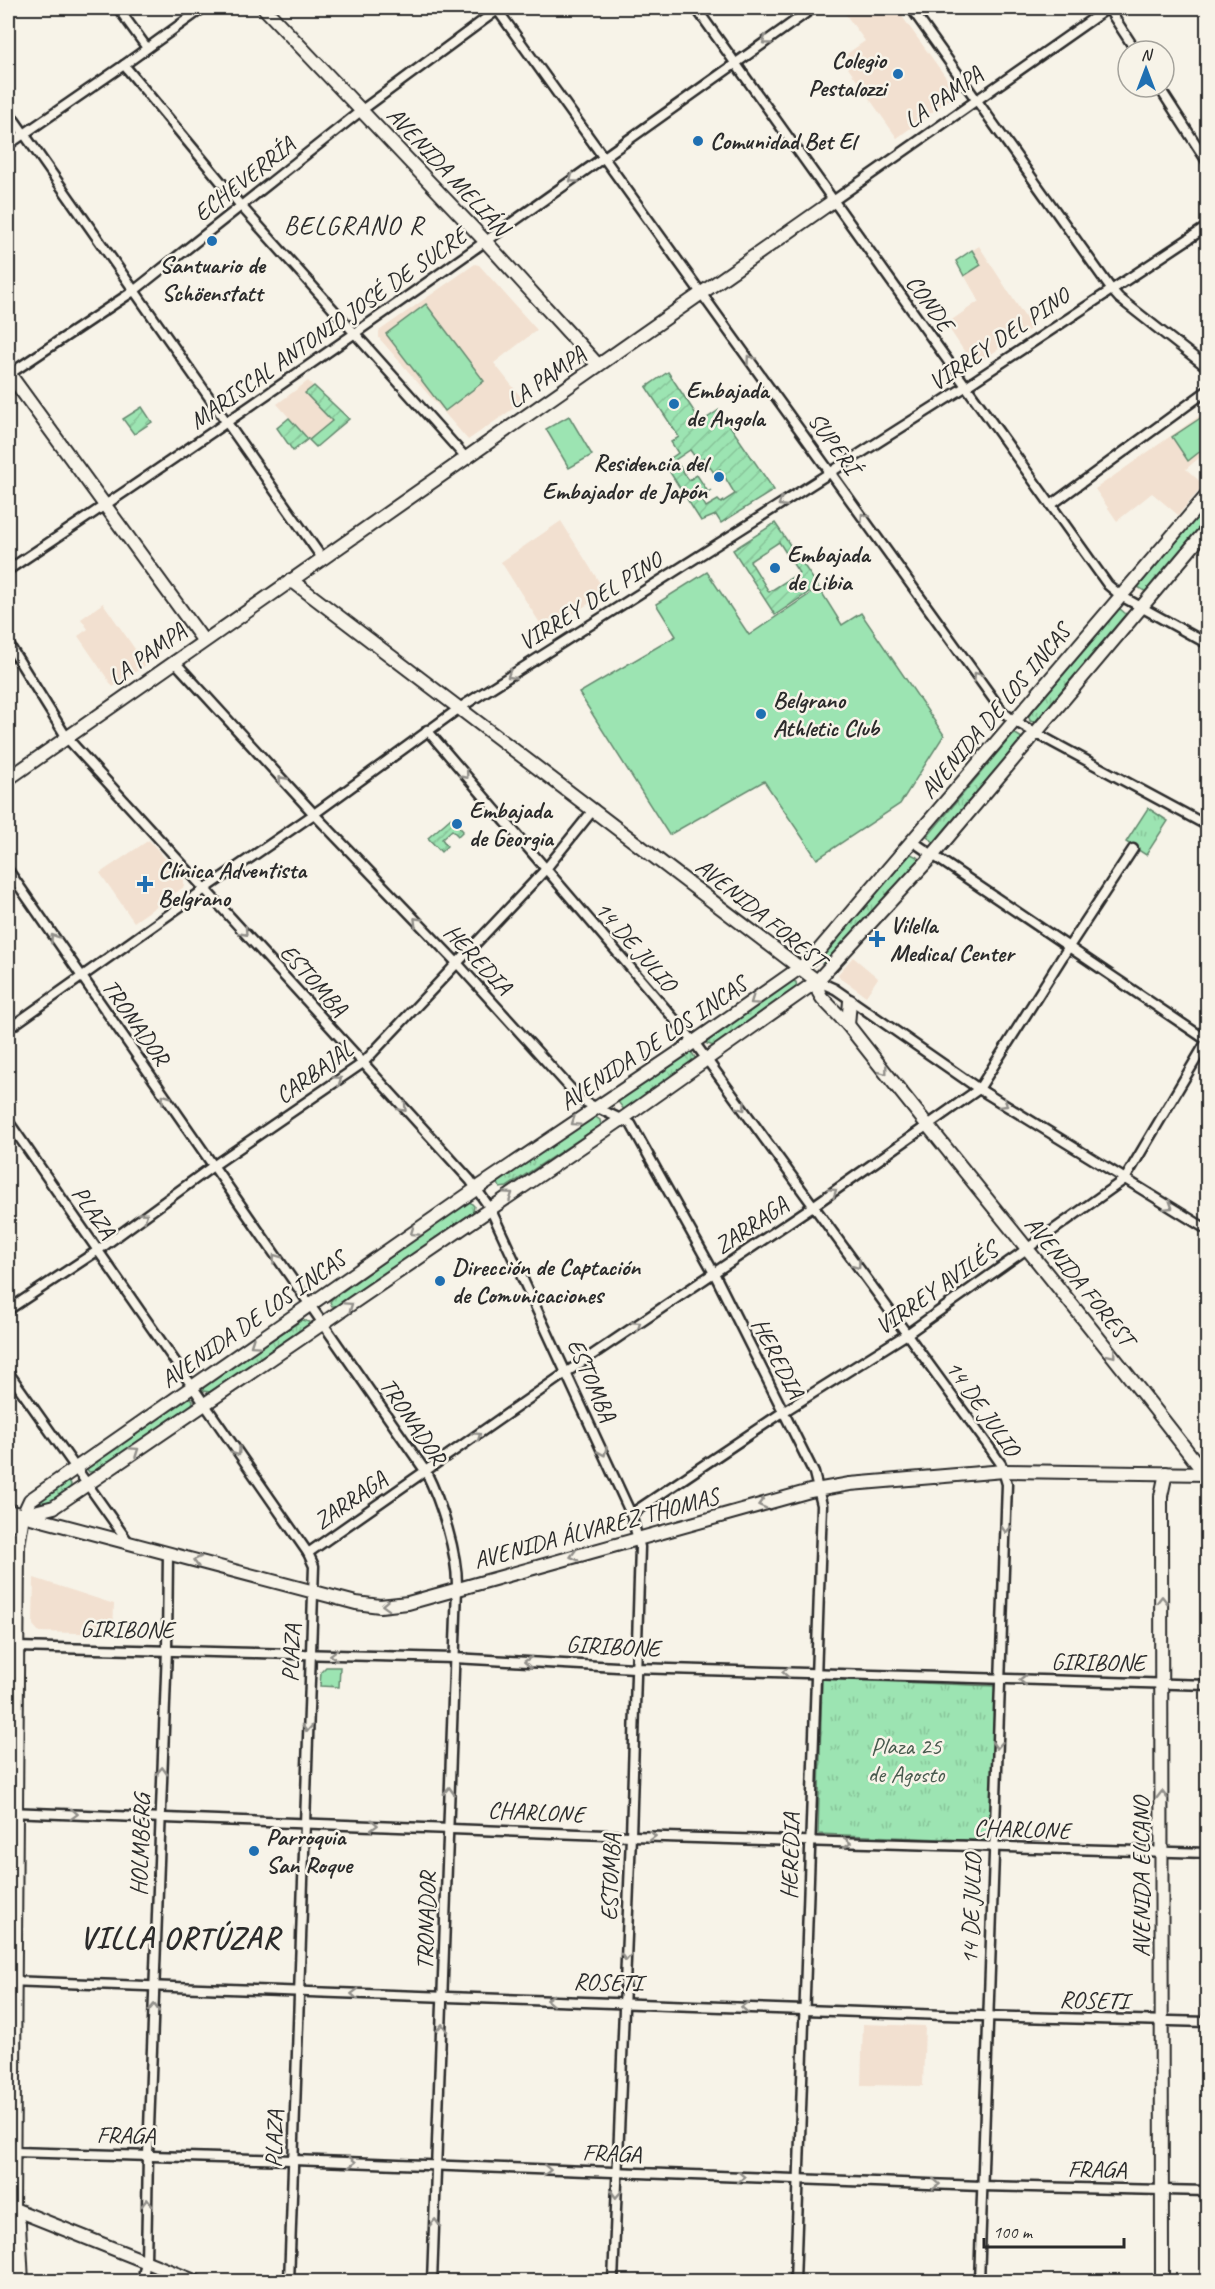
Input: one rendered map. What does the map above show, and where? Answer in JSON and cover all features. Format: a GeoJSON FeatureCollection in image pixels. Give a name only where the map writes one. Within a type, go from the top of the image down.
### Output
{"type":"FeatureCollection","features":[{"type":"Feature","properties":{"kind":"main road","name":"AVENIDA MELIÁN"},"geometry":{"type":"LineString","coordinates":[[264,8],[486,242],[598,365]]}},
{"type":"Feature","properties":{"kind":"main road","name":"LA PAMPA"},"geometry":{"type":"LineString","coordinates":[[8,779],[203,640],[833,201]]}},
{"type":"Feature","properties":{"kind":"main road"},"geometry":{"type":"LineString","coordinates":[[8,374],[203,640]]}},
{"type":"Feature","properties":{"kind":"main road","name":"AVENIDA DE LOS INCAS"},"geometry":{"type":"LineString","coordinates":[[23,1515],[30,1500],[75,1467],[476,1189],[694,1042],[814,956],[1121,596],[1205,503]]}},
{"type":"Feature","properties":{"kind":"main road","name":"AVENIDA DE LOS INCAS"},"geometry":{"type":"LineString","coordinates":[[8,1526],[23,1515],[54,1507],[622,1119],[817,981],[932,856],[1208,528]]}},
{"type":"Feature","properties":{"kind":"main road","name":"AVENIDA FOREST"},"geometry":{"type":"LineString","coordinates":[[291,580],[817,981],[822,998],[848,1025],[1028,1247],[1207,1474]]}},
{"type":"Feature","properties":{"kind":"main road"},"geometry":{"type":"LineString","coordinates":[[848,1025],[850,1001]]}},
{"type":"Feature","properties":{"kind":"main road","name":"AVENIDA ÁLVAREZ THOMAS"},"geometry":{"type":"LineString","coordinates":[[8,1511],[356,1603],[380,1606],[408,1603],[819,1489],[870,1482],[1004,1471],[1207,1474]]}},
{"type":"Feature","properties":{"kind":"main road","name":"AVENIDA ELCANO"},"geometry":{"type":"LineString","coordinates":[[1162,2282],[1161,1496],[1166,1473]]}},
{"type":"Feature","properties":{"kind":"main road"},"geometry":{"type":"LineString","coordinates":[[8,2222],[14,2152],[11,1812],[18,1546],[23,1515]]}},
{"type":"Feature","properties":{"kind":"main road"},"geometry":{"type":"LineString","coordinates":[[10,2208],[197,2282]]}},
{"type":"Feature","properties":{"kind":"main road"},"geometry":{"type":"LineString","coordinates":[[10,2208],[19,2224],[22,2282]]}},
{"type":"Feature","properties":{"kind":"street"},"geometry":{"type":"LineString","coordinates":[[118,8],[147,48]]}},
{"type":"Feature","properties":{"kind":"street"},"geometry":{"type":"LineString","coordinates":[[8,145],[203,8]]}},
{"type":"Feature","properties":{"kind":"street","name":"ECHEVERRÍA"},"geometry":{"type":"LineString","coordinates":[[8,374],[135,290],[362,110],[498,8]]}},
{"type":"Feature","properties":{"kind":"street","name":"SUPERÍ"},"geometry":{"type":"LineString","coordinates":[[498,8],[1002,711],[1014,721],[1208,826]]}},
{"type":"Feature","properties":{"kind":"street","name":"CONDE"},"geometry":{"type":"LineString","coordinates":[[696,8],[1108,585],[1121,596],[1142,605],[1208,644]]}},
{"type":"Feature","properties":{"kind":"street","name":"MARISCAL ANTONIO JOSÉ DE SUCRE"},"geometry":{"type":"LineString","coordinates":[[8,570],[226,424],[486,242],[813,8]]}},
{"type":"Feature","properties":{"kind":"street"},"geometry":{"type":"LineString","coordinates":[[911,8],[1111,289],[1208,368]]}},
{"type":"Feature","properties":{"kind":"street"},"geometry":{"type":"LineString","coordinates":[[1108,8],[1128,39]]}},
{"type":"Feature","properties":{"kind":"street","name":"LA PAMPA"},"geometry":{"type":"LineString","coordinates":[[833,201],[1108,8]]}},
{"type":"Feature","properties":{"kind":"street"},"geometry":{"type":"LineString","coordinates":[[124,65],[241,206],[466,458]]}},
{"type":"Feature","properties":{"kind":"street"},"geometry":{"type":"LineString","coordinates":[[1167,99],[1208,163]]}},
{"type":"Feature","properties":{"kind":"street"},"geometry":{"type":"LineString","coordinates":[[8,111],[322,558]]}},
{"type":"Feature","properties":{"kind":"street","name":"VIRREY DEL PINO"},"geometry":{"type":"LineString","coordinates":[[8,1029],[314,814],[460,707],[965,387],[1208,226]]}},
{"type":"Feature","properties":{"kind":"street"},"geometry":{"type":"LineString","coordinates":[[1051,505],[1208,390]]}},
{"type":"Feature","properties":{"kind":"street","name":"ESTOMBA"},"geometry":{"type":"LineString","coordinates":[[8,643],[67,738],[363,1063],[476,1189],[490,1208],[631,1514],[638,1539],[635,1668],[631,1836],[613,2282]]}},
{"type":"Feature","properties":{"kind":"street","name":"HEREDIA"},"geometry":{"type":"LineString","coordinates":[[174,661],[314,814],[457,963],[581,1100],[631,1124],[714,1273],[814,1473],[822,1505],[795,2282]]}},
{"type":"Feature","properties":{"kind":"street","name":"14 DE JULIO"},"geometry":{"type":"LineString","coordinates":[[427,730],[694,1042],[987,1444],[1004,1471],[1007,1484],[979,2282]]}},
{"type":"Feature","properties":{"kind":"street","name":"CARBAJAL"},"geometry":{"type":"LineString","coordinates":[[8,1310],[97,1251],[213,1166],[363,1063],[545,870],[594,809]]}},
{"type":"Feature","properties":{"kind":"street"},"geometry":{"type":"LineString","coordinates":[[912,841],[1207,1040]]}},
{"type":"Feature","properties":{"kind":"street","name":"ZARRAGA"},"geometry":{"type":"LineString","coordinates":[[308,1553],[980,1089],[1133,849]]}},
{"type":"Feature","properties":{"kind":"street","name":"TRONADOR"},"geometry":{"type":"LineString","coordinates":[[8,870],[426,1472],[456,1559],[457,1588],[432,2282]]}},
{"type":"Feature","properties":{"kind":"street"},"geometry":{"type":"LineString","coordinates":[[817,981],[835,989],[980,1089],[1208,1230]]}},
{"type":"Feature","properties":{"kind":"street","name":"VIRREY AVILÉS"},"geometry":{"type":"LineString","coordinates":[[631,1514],[783,1412],[907,1334],[1125,1179],[1207,1040]]}},
{"type":"Feature","properties":{"kind":"street","name":"PLAZA"},"geometry":{"type":"LineString","coordinates":[[8,1121],[308,1553],[314,1566],[289,2282]]}},
{"type":"Feature","properties":{"kind":"street"},"geometry":{"type":"LineString","coordinates":[[8,1372],[129,1543]]}},
{"type":"Feature","properties":{"kind":"street","name":"HOLMBERG"},"geometry":{"type":"LineString","coordinates":[[142,2282],[146,2261],[168,1553]]}},
{"type":"Feature","properties":{"kind":"street","name":"GIRIBONE"},"geometry":{"type":"LineString","coordinates":[[16,1647],[454,1658],[635,1668],[1208,1685]]}},
{"type":"Feature","properties":{"kind":"street","name":"CHARLONE"},"geometry":{"type":"LineString","coordinates":[[11,1812],[448,1827],[631,1836],[1208,1853]]}},
{"type":"Feature","properties":{"kind":"street","name":"ROSETI"},"geometry":{"type":"LineString","coordinates":[[11,1981],[1208,2022]]}},
{"type":"Feature","properties":{"kind":"street","name":"FRAGA"},"geometry":{"type":"LineString","coordinates":[[14,2152],[436,2165],[981,2186],[1208,2191]]}},
{"type":"Feature","properties":{"kind":"shaded area","name":"Colegio Pestalozzi"},"geometry":{"type":"Polygon","coordinates":[[[841,8],[896,8],[955,90],[953,97],[897,138],[841,58],[865,41],[841,8]]]}},
{"type":"Feature","properties":{"kind":"shaded area"},"geometry":{"type":"Polygon","coordinates":[[[979,246],[1032,328],[977,363],[972,363],[946,324],[979,301],[956,261],[979,246]]]}},
{"type":"Feature","properties":{"kind":"shaded area"},"geometry":{"type":"Polygon","coordinates":[[[475,264],[479,265],[537,330],[494,363],[524,401],[468,440],[379,338],[379,331],[475,264]]]}},
{"type":"Feature","properties":{"kind":"shaded area"},"geometry":{"type":"Polygon","coordinates":[[[308,381],[349,419],[316,447],[277,404],[308,381]]]}},
{"type":"Feature","properties":{"kind":"shaded area"},"geometry":{"type":"Polygon","coordinates":[[[1205,412],[1207,451],[1186,469],[1204,485],[1178,515],[1152,493],[1117,521],[1095,489],[1205,412]]]}},
{"type":"Feature","properties":{"kind":"shaded area"},"geometry":{"type":"Polygon","coordinates":[[[561,521],[606,593],[545,631],[501,562],[561,521]]]}},
{"type":"Feature","properties":{"kind":"shaded area"},"geometry":{"type":"Polygon","coordinates":[[[103,603],[146,665],[113,687],[78,636],[88,629],[81,619],[103,603]]]}},
{"type":"Feature","properties":{"kind":"shaded area","name":"Clínica Adventista Belgrano"},"geometry":{"type":"Polygon","coordinates":[[[149,840],[184,880],[184,887],[134,922],[100,873],[149,840]]]}},
{"type":"Feature","properties":{"kind":"shaded area"},"geometry":{"type":"Polygon","coordinates":[[[853,957],[878,978],[866,996],[838,974],[853,957]]]}},
{"type":"Feature","properties":{"kind":"shaded area"},"geometry":{"type":"Polygon","coordinates":[[[34,1578],[114,1604],[113,1634],[39,1632],[33,1625],[34,1578]]]}},
{"type":"Feature","properties":{"kind":"shaded area"},"geometry":{"type":"Polygon","coordinates":[[[863,2024],[925,2026],[923,2086],[861,2085],[863,2024]]]}},
{"type":"Feature","properties":{"kind":"green space"},"geometry":{"type":"Polygon","coordinates":[[[972,250],[981,265],[964,276],[956,261],[972,250]]]}},
{"type":"Feature","properties":{"kind":"green space"},"geometry":{"type":"Polygon","coordinates":[[[426,304],[484,381],[445,411],[386,334],[426,304]]]}},
{"type":"Feature","properties":{"kind":"green space"},"geometry":{"type":"Polygon","coordinates":[[[668,372],[701,422],[719,410],[774,490],[721,523],[716,515],[701,521],[664,463],[678,453],[671,442],[679,437],[646,387],[668,372]],[[690,450],[675,460],[689,480],[697,475],[708,492],[711,490],[701,498],[706,507],[718,500],[721,503],[735,494],[720,469],[714,473],[704,458],[698,461],[690,450]]]}},
{"type":"Feature","properties":{"kind":"green space"},"geometry":{"type":"Polygon","coordinates":[[[314,386],[349,419],[316,447],[309,440],[332,421],[305,393],[314,386]]]}},
{"type":"Feature","properties":{"kind":"green space"},"geometry":{"type":"Polygon","coordinates":[[[142,407],[152,422],[134,434],[123,419],[142,407]]]}},
{"type":"Feature","properties":{"kind":"green space"},"geometry":{"type":"Polygon","coordinates":[[[1205,415],[1207,446],[1188,461],[1172,437],[1205,415]]]}},
{"type":"Feature","properties":{"kind":"green space"},"geometry":{"type":"Polygon","coordinates":[[[569,416],[592,455],[569,468],[546,429],[569,416]]]}},
{"type":"Feature","properties":{"kind":"green space"},"geometry":{"type":"Polygon","coordinates":[[[289,418],[308,439],[293,451],[277,428],[289,418]]]}},
{"type":"Feature","properties":{"kind":"green space"},"geometry":{"type":"Polygon","coordinates":[[[1196,517],[1202,518],[1204,524],[1146,592],[1138,587],[1196,517]]]}},
{"type":"Feature","properties":{"kind":"green space"},"geometry":{"type":"Polygon","coordinates":[[[775,523],[818,586],[775,615],[733,550],[775,523]],[[779,542],[750,561],[769,592],[799,573],[779,542]]]}},
{"type":"Feature","properties":{"kind":"green space","name":"Belgrano Athletic Club"},"geometry":{"type":"Polygon","coordinates":[[[707,572],[749,635],[819,588],[842,625],[861,613],[944,735],[900,804],[817,859],[764,781],[669,835],[579,693],[676,636],[656,604],[707,572]]]}},
{"type":"Feature","properties":{"kind":"green space"},"geometry":{"type":"Polygon","coordinates":[[[1119,608],[1126,614],[1035,722],[1030,721],[1028,714],[1119,608]]]}},
{"type":"Feature","properties":{"kind":"green space"},"geometry":{"type":"Polygon","coordinates":[[[1014,733],[1022,738],[934,842],[927,837],[1014,733]]]}},
{"type":"Feature","properties":{"kind":"green space"},"geometry":{"type":"Polygon","coordinates":[[[1148,808],[1168,821],[1146,855],[1126,842],[1148,808]]]}},
{"type":"Feature","properties":{"kind":"green space"},"geometry":{"type":"Polygon","coordinates":[[[451,818],[463,831],[458,836],[452,830],[442,839],[447,846],[441,852],[428,838],[451,818]]]}},
{"type":"Feature","properties":{"kind":"green space"},"geometry":{"type":"Polygon","coordinates":[[[911,854],[917,857],[919,863],[827,963],[820,962],[819,956],[911,854]]]}},
{"type":"Feature","properties":{"kind":"green space"},"geometry":{"type":"Polygon","coordinates":[[[790,980],[796,982],[797,988],[714,1046],[707,1044],[707,1039],[790,980]]]}},
{"type":"Feature","properties":{"kind":"green space"},"geometry":{"type":"Polygon","coordinates":[[[690,1050],[698,1062],[625,1111],[616,1099],[690,1050]]]}},
{"type":"Feature","properties":{"kind":"green space"},"geometry":{"type":"Polygon","coordinates":[[[594,1116],[600,1120],[601,1125],[507,1187],[500,1188],[498,1183],[500,1179],[594,1116]]]}},
{"type":"Feature","properties":{"kind":"green space"},"geometry":{"type":"Polygon","coordinates":[[[469,1201],[474,1206],[473,1212],[338,1306],[332,1306],[330,1302],[332,1299],[469,1201]]]}},
{"type":"Feature","properties":{"kind":"green space"},"geometry":{"type":"Polygon","coordinates":[[[302,1320],[309,1322],[309,1327],[210,1392],[203,1391],[204,1384],[302,1320]]]}},
{"type":"Feature","properties":{"kind":"green space"},"geometry":{"type":"Polygon","coordinates":[[[188,1396],[193,1400],[192,1406],[96,1471],[89,1472],[86,1468],[188,1396]]]}},
{"type":"Feature","properties":{"kind":"green space"},"geometry":{"type":"Polygon","coordinates":[[[68,1480],[71,1484],[70,1489],[44,1507],[36,1502],[68,1480]]]}},
{"type":"Feature","properties":{"kind":"green space"},"geometry":{"type":"Polygon","coordinates":[[[326,1667],[340,1667],[339,1687],[320,1686],[321,1672],[326,1667]]]}},
{"type":"Feature","properties":{"kind":"green space","name":"Plaza 25 de Agosto"},"geometry":{"type":"Polygon","coordinates":[[[822,1679],[996,1686],[989,1841],[818,1834],[822,1679]]]}},
{"type":"Feature","properties":{"kind":"green space"},"geometry":{"type":"Polygon","coordinates":[[[8,2242],[14,2242],[15,2281],[8,2281],[8,2242]]]}},
{"type":"Feature","properties":{"kind":"place","name":"Colegio Pestalozzi"},"geometry":{"type":"Point","coordinates":[898,74]}},
{"type":"Feature","properties":{"kind":"place","name":"Comunidad Bet El"},"geometry":{"type":"Point","coordinates":[698,141]}},
{"type":"Feature","properties":{"kind":"place","name":"Santuario de Schöenstatt"},"geometry":{"type":"Point","coordinates":[212,241]}},
{"type":"Feature","properties":{"kind":"place","name":"Embajada de Angola"},"geometry":{"type":"Point","coordinates":[674,404]}},
{"type":"Feature","properties":{"kind":"place","name":"Residencia del Embajador de Japón"},"geometry":{"type":"Point","coordinates":[719,477]}},
{"type":"Feature","properties":{"kind":"place","name":"Embajada de Libia"},"geometry":{"type":"Point","coordinates":[775,568]}},
{"type":"Feature","properties":{"kind":"place","name":"Belgrano Athletic Club"},"geometry":{"type":"Point","coordinates":[761,714]}},
{"type":"Feature","properties":{"kind":"place","name":"Embajada de Georgia"},"geometry":{"type":"Point","coordinates":[457,824]}},
{"type":"Feature","properties":{"kind":"place","name":"Clínica Adventista Belgrano"},"geometry":{"type":"Point","coordinates":[145,884]}},
{"type":"Feature","properties":{"kind":"place","name":"Vilella Medical Center"},"geometry":{"type":"Point","coordinates":[877,939]}},
{"type":"Feature","properties":{"kind":"place","name":"Dirección de Captación de Comunicaciones"},"geometry":{"type":"Point","coordinates":[440,1281]}},
{"type":"Feature","properties":{"kind":"place","name":"Parroquia San Roque"},"geometry":{"type":"Point","coordinates":[254,1851]}},
{"type":"Feature","properties":{"kind":"district","name":"BELGRANO R"},"geometry":{"type":"Point","coordinates":[354,225]}},
{"type":"Feature","properties":{"kind":"district","name":"VILLA ORTÚZAR"},"geometry":{"type":"Point","coordinates":[180,1938]}}]}
